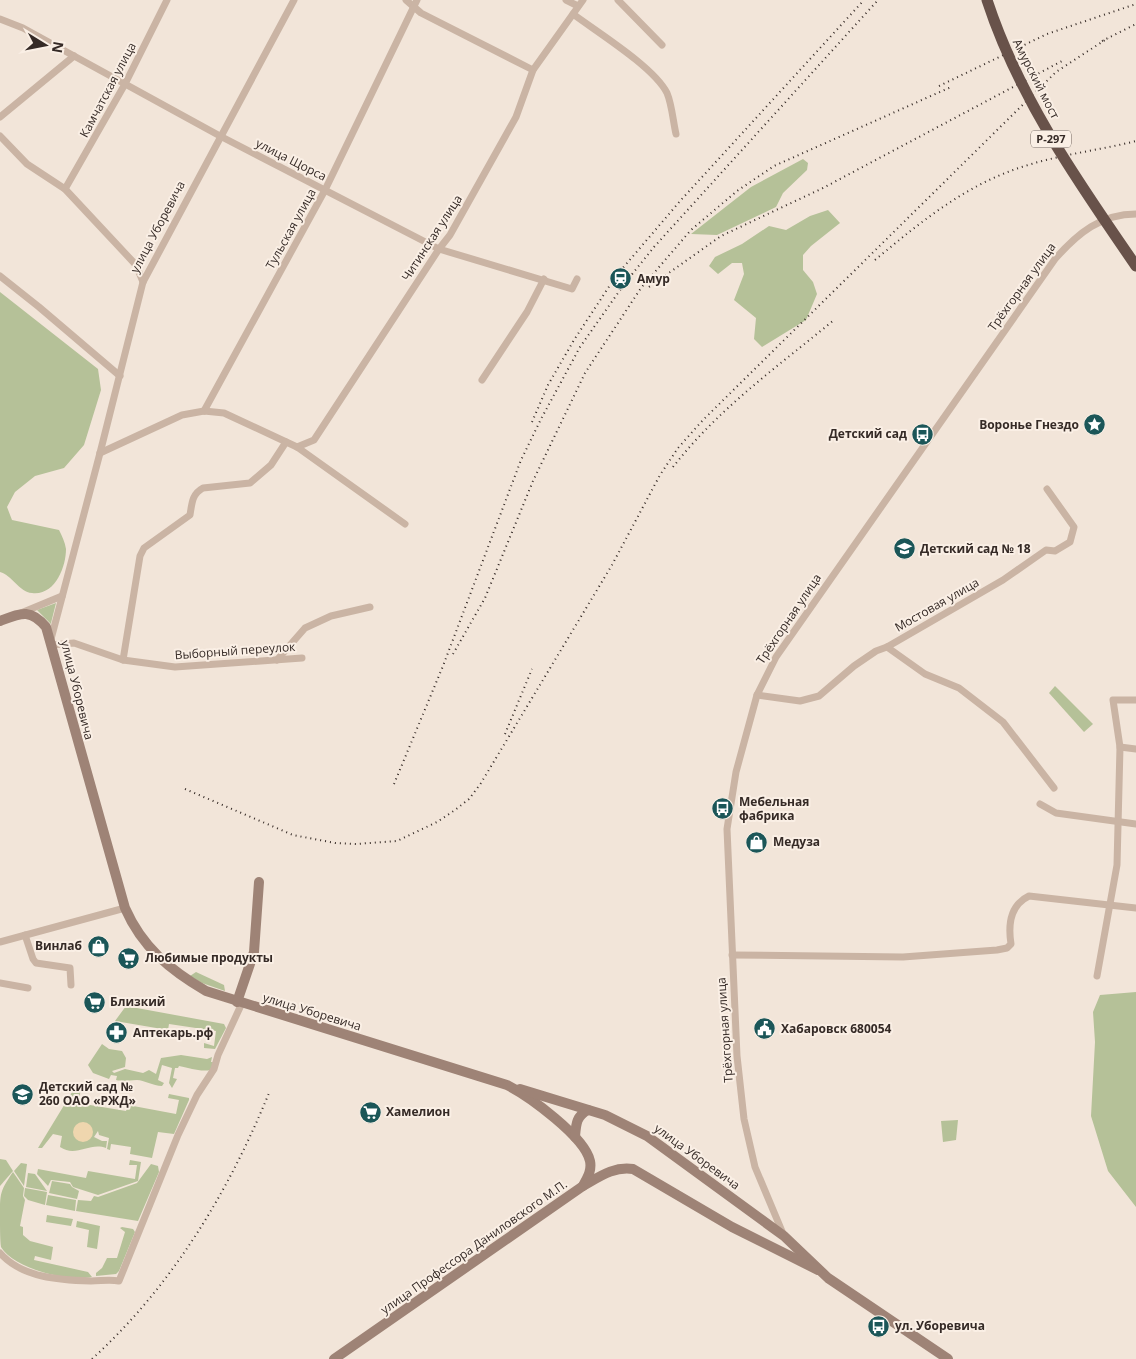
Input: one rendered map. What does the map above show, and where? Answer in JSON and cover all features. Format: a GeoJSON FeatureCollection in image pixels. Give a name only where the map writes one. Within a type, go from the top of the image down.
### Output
{"type":"FeatureCollection","features":[{"type":"Feature","properties":{"kind":"highway","name":"Амурский мост"},"geometry":{"type":"LineString","coordinates":[[987,0],[997,31],[1040,119],[1068,167],[1136,266]]}},
{"type":"Feature","properties":{"kind":"main road"},"geometry":{"type":"LineString","coordinates":[[0,621],[20,614],[30,614],[39,618],[46,627],[51,642]]}},
{"type":"Feature","properties":{"kind":"main road","name":"улица Уборевича"},"geometry":{"type":"LineString","coordinates":[[51,642],[125,908],[141,939],[162,961],[185,979],[206,991],[619,1121],[647,1136],[760,1218],[784,1236],[818,1270]]}},
{"type":"Feature","properties":{"kind":"main road"},"geometry":{"type":"LineString","coordinates":[[240,1002],[254,952],[259,882]]}},
{"type":"Feature","properties":{"kind":"main road","name":"улица Уборевича"},"geometry":{"type":"LineString","coordinates":[[508,1085],[564,1126],[587,1152],[590,1161],[590,1172],[582,1186]]}},
{"type":"Feature","properties":{"kind":"main road"},"geometry":{"type":"LineString","coordinates":[[575,1138],[576,1123],[581,1113],[588,1110]]}},
{"type":"Feature","properties":{"kind":"main road","name":"улица Профессора Даниловского М.П."},"geometry":{"type":"LineString","coordinates":[[334,1359],[582,1186],[612,1170],[633,1169],[732,1227],[789,1253],[818,1270]]}},
{"type":"Feature","properties":{"kind":"main road"},"geometry":{"type":"LineString","coordinates":[[818,1270],[948,1359]]}},
{"type":"Feature","properties":{"kind":"street","name":"Камчатская улица"},"geometry":{"type":"LineString","coordinates":[[65,189],[125,84],[167,0]]}},
{"type":"Feature","properties":{"kind":"street","name":"улица Уборевича"},"geometry":{"type":"LineString","coordinates":[[51,642],[143,282],[294,0]]}},
{"type":"Feature","properties":{"kind":"street"},"geometry":{"type":"LineString","coordinates":[[406,0],[415,3],[420,12],[533,70]]}},
{"type":"Feature","properties":{"kind":"street"},"geometry":{"type":"LineString","coordinates":[[566,0],[578,6]]}},
{"type":"Feature","properties":{"kind":"street","name":"Читинская улица"},"geometry":{"type":"LineString","coordinates":[[297,447],[314,440],[450,235],[516,117],[533,70],[583,0]]}},
{"type":"Feature","properties":{"kind":"street"},"geometry":{"type":"LineString","coordinates":[[618,0],[662,45]]}},
{"type":"Feature","properties":{"kind":"street","name":"Тульская улица"},"geometry":{"type":"LineString","coordinates":[[204,411],[325,190],[415,3]]}},
{"type":"Feature","properties":{"kind":"street"},"geometry":{"type":"LineString","coordinates":[[572,14],[629,55],[660,83],[667,94],[676,134]]}},
{"type":"Feature","properties":{"kind":"street","name":"улица Щорса"},"geometry":{"type":"LineString","coordinates":[[0,19],[23,28],[220,136],[439,249],[544,279],[572,289],[577,279]]}},
{"type":"Feature","properties":{"kind":"street"},"geometry":{"type":"LineString","coordinates":[[0,117],[74,56]]}},
{"type":"Feature","properties":{"kind":"street"},"geometry":{"type":"LineString","coordinates":[[0,136],[28,164],[65,189],[136,265],[143,282]]}},
{"type":"Feature","properties":{"kind":"street","name":"Трёхгорная улица"},"geometry":{"type":"LineString","coordinates":[[784,1236],[755,1167],[744,1119],[737,1056],[727,829],[736,772],[757,694],[776,657],[1055,258],[1074,238],[1093,224],[1110,217],[1136,214]]}},
{"type":"Feature","properties":{"kind":"street"},"geometry":{"type":"LineString","coordinates":[[0,276],[120,376]]}},
{"type":"Feature","properties":{"kind":"street"},"geometry":{"type":"LineString","coordinates":[[482,380],[526,312],[544,279]]}},
{"type":"Feature","properties":{"kind":"street"},"geometry":{"type":"LineString","coordinates":[[100,454],[182,415],[204,411],[224,413],[237,417],[297,447],[405,524]]}},
{"type":"Feature","properties":{"kind":"street"},"geometry":{"type":"LineString","coordinates":[[123,660],[140,556],[144,548],[190,515],[194,495],[198,491],[203,488],[250,483],[271,465],[286,442]]}},
{"type":"Feature","properties":{"kind":"street","name":"Мостовая улица"},"geometry":{"type":"LineString","coordinates":[[757,694],[800,701],[819,696],[876,650],[887,647],[1003,580],[1046,550],[1055,551],[1070,542],[1074,527],[1048,489]]}},
{"type":"Feature","properties":{"kind":"street"},"geometry":{"type":"LineString","coordinates":[[20,614],[62,596]]}},
{"type":"Feature","properties":{"kind":"street"},"geometry":{"type":"LineString","coordinates":[[277,660],[305,628],[331,616],[370,607]]}},
{"type":"Feature","properties":{"kind":"street","name":"Выборный переулок"},"geometry":{"type":"LineString","coordinates":[[51,642],[74,643],[123,660],[175,667],[302,658]]}},
{"type":"Feature","properties":{"kind":"street"},"geometry":{"type":"LineString","coordinates":[[887,647],[925,674],[959,688],[1003,722],[1054,788]]}},
{"type":"Feature","properties":{"kind":"street"},"geometry":{"type":"LineString","coordinates":[[1097,976],[1117,865],[1120,747],[1114,700],[1136,700]]}},
{"type":"Feature","properties":{"kind":"street"},"geometry":{"type":"LineString","coordinates":[[1120,747],[1136,749]]}},
{"type":"Feature","properties":{"kind":"street"},"geometry":{"type":"LineString","coordinates":[[1040,804],[1056,813],[1136,824]]}},
{"type":"Feature","properties":{"kind":"street"},"geometry":{"type":"LineString","coordinates":[[732,955],[903,957],[997,950],[1007,948],[1011,944],[1010,919],[1020,900],[1029,896],[1136,908]]}},
{"type":"Feature","properties":{"kind":"street"},"geometry":{"type":"LineString","coordinates":[[0,942],[125,908]]}},
{"type":"Feature","properties":{"kind":"street"},"geometry":{"type":"LineString","coordinates":[[25,935],[32,959],[36,963],[70,968],[71,985]]}},
{"type":"Feature","properties":{"kind":"street"},"geometry":{"type":"LineString","coordinates":[[0,983],[28,988]]}},
{"type":"Feature","properties":{"kind":"street"},"geometry":{"type":"LineString","coordinates":[[0,1253],[8,1262],[22,1269],[58,1280],[119,1281],[175,1142],[197,1095],[214,1069],[240,1002]]}},
{"type":"Feature","properties":{"kind":"street"},"geometry":{"type":"LineString","coordinates":[[760,1218],[772,1205]]}},
{"type":"Feature","properties":{"kind":"green space"},"geometry":{"type":"Polygon","coordinates":[[[803,159],[808,163],[807,170],[783,193],[776,207],[717,235],[691,234],[751,187],[803,159]]]}},
{"type":"Feature","properties":{"kind":"green space"},"geometry":{"type":"Polygon","coordinates":[[[828,210],[840,223],[811,246],[803,255],[803,270],[813,282],[817,294],[806,320],[762,347],[754,339],[756,318],[734,300],[744,274],[742,263],[732,263],[718,274],[709,266],[715,257],[742,244],[769,226],[786,230],[810,216],[828,210]]]}},
{"type":"Feature","properties":{"kind":"green space"},"geometry":{"type":"Polygon","coordinates":[[[0,292],[98,369],[101,390],[84,445],[64,468],[35,476],[15,492],[7,507],[12,520],[59,530],[63,539],[66,549],[61,572],[53,585],[40,593],[23,590],[8,576],[0,572],[0,292]]]}},
{"type":"Feature","properties":{"kind":"green space"},"geometry":{"type":"Polygon","coordinates":[[[56,603],[51,623],[51,624],[37,610],[56,603]]]}},
{"type":"Feature","properties":{"kind":"green space"},"geometry":{"type":"Polygon","coordinates":[[[1055,686],[1093,724],[1084,732],[1049,693],[1055,686]]]}},
{"type":"Feature","properties":{"kind":"green space"},"geometry":{"type":"Polygon","coordinates":[[[196,972],[224,985],[225,991],[202,983],[190,976],[196,972]]]}},
{"type":"Feature","properties":{"kind":"green space"},"geometry":{"type":"Polygon","coordinates":[[[1136,992],[1136,1207],[1108,1171],[1091,1116],[1095,1042],[1093,1012],[1100,995],[1136,992]]]}},
{"type":"Feature","properties":{"kind":"green space"},"geometry":{"type":"Polygon","coordinates":[[[126,1006],[224,1024],[226,1028],[215,1049],[204,1048],[204,1043],[214,1046],[216,1031],[169,1024],[168,1030],[115,1021],[126,1006]]]}},
{"type":"Feature","properties":{"kind":"green space"},"geometry":{"type":"Polygon","coordinates":[[[102,1044],[109,1049],[122,1051],[126,1058],[125,1067],[112,1071],[114,1073],[125,1069],[143,1073],[149,1070],[156,1074],[161,1058],[181,1055],[207,1059],[212,1057],[211,1062],[213,1062],[211,1070],[179,1066],[175,1068],[173,1078],[177,1079],[172,1088],[169,1083],[172,1068],[162,1065],[158,1080],[164,1083],[162,1086],[140,1080],[116,1080],[117,1076],[111,1075],[109,1079],[93,1073],[88,1065],[102,1044]]]}},
{"type":"Feature","properties":{"kind":"green space"},"geometry":{"type":"Polygon","coordinates":[[[77,1084],[82,1085],[78,1103],[126,1111],[128,1105],[176,1114],[179,1100],[168,1098],[169,1094],[189,1098],[189,1100],[174,1134],[158,1132],[152,1158],[130,1154],[131,1147],[111,1144],[110,1150],[107,1149],[109,1138],[99,1135],[98,1131],[94,1137],[107,1141],[106,1148],[94,1147],[77,1151],[66,1150],[60,1147],[62,1136],[53,1134],[42,1148],[38,1148],[77,1084]]]}},
{"type":"Feature","properties":{"kind":"green space"},"geometry":{"type":"Polygon","coordinates":[[[958,1120],[956,1140],[943,1142],[941,1121],[958,1120]]]}},
{"type":"Feature","properties":{"kind":"green space"},"geometry":{"type":"Polygon","coordinates":[[[0,1159],[6,1160],[13,1171],[0,1186],[0,1159]]]}},
{"type":"Feature","properties":{"kind":"green space"},"geometry":{"type":"Polygon","coordinates":[[[130,1160],[141,1162],[138,1181],[98,1195],[73,1187],[70,1182],[51,1180],[48,1186],[37,1174],[38,1169],[86,1178],[88,1171],[135,1179],[137,1165],[129,1165],[130,1160]]]}},
{"type":"Feature","properties":{"kind":"green space"},"geometry":{"type":"Polygon","coordinates":[[[21,1163],[27,1164],[24,1186],[14,1171],[21,1163]]]}},
{"type":"Feature","properties":{"kind":"green space"},"geometry":{"type":"Polygon","coordinates":[[[151,1164],[158,1166],[159,1172],[138,1221],[76,1211],[78,1200],[91,1201],[94,1196],[98,1197],[137,1183],[151,1164]]]}},
{"type":"Feature","properties":{"kind":"green space"},"geometry":{"type":"Polygon","coordinates":[[[13,1172],[24,1188],[23,1196],[25,1200],[20,1226],[23,1227],[23,1235],[30,1241],[53,1247],[51,1260],[35,1256],[34,1260],[88,1272],[92,1277],[69,1278],[42,1272],[17,1262],[1,1247],[1,1197],[3,1188],[13,1172]]]}},
{"type":"Feature","properties":{"kind":"green space"},"geometry":{"type":"Polygon","coordinates":[[[28,1173],[35,1174],[47,1191],[26,1187],[28,1173]]]}},
{"type":"Feature","properties":{"kind":"green space"},"geometry":{"type":"Polygon","coordinates":[[[52,1181],[70,1184],[79,1191],[77,1199],[49,1193],[52,1181]]]}},
{"type":"Feature","properties":{"kind":"green space"},"geometry":{"type":"Polygon","coordinates":[[[25,1188],[47,1192],[45,1205],[28,1200],[24,1196],[25,1188]]]}},
{"type":"Feature","properties":{"kind":"green space"},"geometry":{"type":"Polygon","coordinates":[[[48,1195],[76,1200],[75,1211],[46,1205],[48,1195]]]}},
{"type":"Feature","properties":{"kind":"green space"},"geometry":{"type":"Polygon","coordinates":[[[47,1215],[73,1219],[71,1226],[46,1222],[47,1215]]]}},
{"type":"Feature","properties":{"kind":"green space"},"geometry":{"type":"Polygon","coordinates":[[[77,1221],[100,1226],[97,1249],[87,1247],[89,1230],[76,1227],[77,1221]]]}},
{"type":"Feature","properties":{"kind":"green space"},"geometry":{"type":"Polygon","coordinates":[[[120,1228],[133,1229],[135,1232],[119,1271],[116,1274],[96,1276],[96,1273],[102,1268],[107,1258],[117,1258],[125,1232],[120,1228]]]}},
{"type":"Feature","properties":{"kind":"sand"},"geometry":{"type":"Polygon","coordinates":[[[83,1122],[90,1125],[93,1132],[90,1139],[83,1142],[76,1139],[73,1132],[76,1125],[83,1122]]]}},
{"type":"Feature","properties":{"kind":"railway"},"geometry":{"type":"LineString","coordinates":[[532,422],[548,385],[574,340],[616,276],[681,200],[864,0]]}},
{"type":"Feature","properties":{"kind":"railway"},"geometry":{"type":"LineString","coordinates":[[394,784],[443,666],[521,460],[580,347],[625,283],[654,247],[878,0]]}},
{"type":"Feature","properties":{"kind":"railway"},"geometry":{"type":"LineString","coordinates":[[939,86],[1047,34],[1136,4]]}},
{"type":"Feature","properties":{"kind":"railway"},"geometry":{"type":"LineString","coordinates":[[1102,41],[1136,24]]}},
{"type":"Feature","properties":{"kind":"railway"},"geometry":{"type":"LineString","coordinates":[[185,789],[293,835],[335,843],[356,844],[397,841],[437,822],[469,799],[481,783],[612,565],[660,475],[678,448],[703,420],[1056,72],[1108,38]]}},
{"type":"Feature","properties":{"kind":"railway"},"geometry":{"type":"LineString","coordinates":[[649,287],[721,236],[823,188],[1062,61]]}},
{"type":"Feature","properties":{"kind":"railway"},"geometry":{"type":"LineString","coordinates":[[453,654],[485,598],[533,481],[585,373],[641,288],[691,230],[737,191],[774,166],[951,87]]}},
{"type":"Feature","properties":{"kind":"railway"},"geometry":{"type":"LineString","coordinates":[[875,260],[947,204],[986,182],[1042,161],[1136,141]]}},
{"type":"Feature","properties":{"kind":"railway"},"geometry":{"type":"LineString","coordinates":[[673,467],[690,446],[729,407],[834,320]]}},
{"type":"Feature","properties":{"kind":"railway"},"geometry":{"type":"LineString","coordinates":[[505,734],[532,669]]}},
{"type":"Feature","properties":{"kind":"railway"},"geometry":{"type":"LineString","coordinates":[[92,1359],[148,1301],[195,1236],[235,1166],[269,1093]]}},
{"type":"Feature","properties":{"kind":"place","name":"Амур"},"geometry":{"type":"Point","coordinates":[621,279]}},
{"type":"Feature","properties":{"kind":"place","name":"Воронье Гнездо"},"geometry":{"type":"Point","coordinates":[1095,425]}},
{"type":"Feature","properties":{"kind":"place","name":"Детский сад"},"geometry":{"type":"Point","coordinates":[923,434]}},
{"type":"Feature","properties":{"kind":"place","name":"Детский сад № 18"},"geometry":{"type":"Point","coordinates":[904,549]}},
{"type":"Feature","properties":{"kind":"place","name":"Мебельная фабрика"},"geometry":{"type":"Point","coordinates":[723,809]}},
{"type":"Feature","properties":{"kind":"place","name":"Медуза"},"geometry":{"type":"Point","coordinates":[757,842]}},
{"type":"Feature","properties":{"kind":"place","name":"Винлаб"},"geometry":{"type":"Point","coordinates":[98,946]}},
{"type":"Feature","properties":{"kind":"place","name":"Любимые продукты"},"geometry":{"type":"Point","coordinates":[129,958]}},
{"type":"Feature","properties":{"kind":"place","name":"Близкий"},"geometry":{"type":"Point","coordinates":[94,1002]}},
{"type":"Feature","properties":{"kind":"place","name":"Хабаровск 680054"},"geometry":{"type":"Point","coordinates":[765,1029]}},
{"type":"Feature","properties":{"kind":"place","name":"Аптекарь.рф"},"geometry":{"type":"Point","coordinates":[117,1033]}},
{"type":"Feature","properties":{"kind":"place","name":"Детский сад № 260 ОАО «РЖД»"},"geometry":{"type":"Point","coordinates":[23,1094]}},
{"type":"Feature","properties":{"kind":"place","name":"Хамелион"},"geometry":{"type":"Point","coordinates":[370,1112]}},
{"type":"Feature","properties":{"kind":"place","name":"ул. Уборевича"},"geometry":{"type":"Point","coordinates":[879,1326]}}]}
